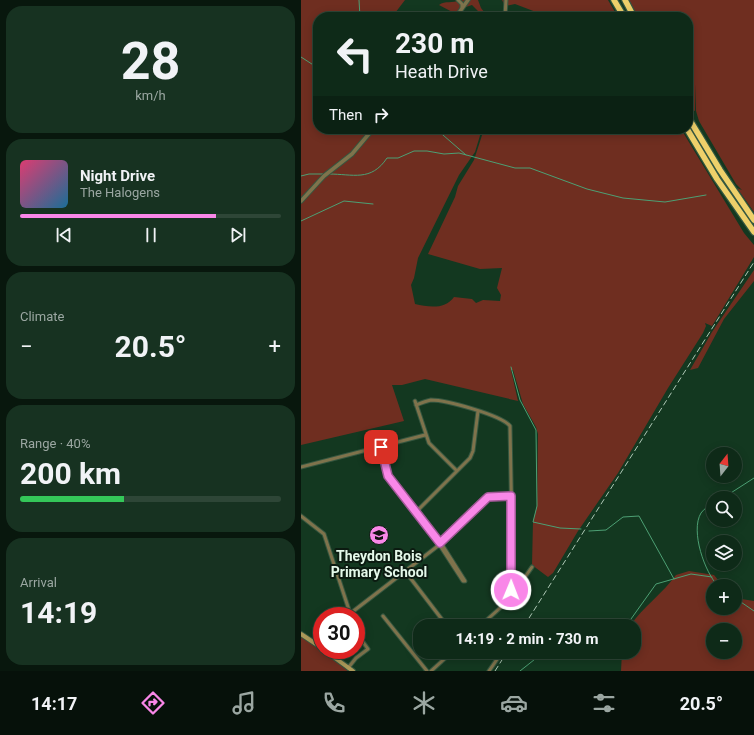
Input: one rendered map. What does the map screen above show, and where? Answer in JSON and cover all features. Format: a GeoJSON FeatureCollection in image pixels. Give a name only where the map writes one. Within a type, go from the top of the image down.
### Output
{"type":"FeatureCollection","features":[{"type":"Feature","properties":{"kind":"highway"},"geometry":{"type":"LineString","coordinates":[[614,0],[621,12]]}},
{"type":"Feature","properties":{"kind":"highway"},"geometry":{"type":"LineString","coordinates":[[625,0],[631,12]]}},
{"type":"Feature","properties":{"kind":"highway"},"geometry":{"type":"LineString","coordinates":[[693,125],[717,165],[754,220]]}},
{"type":"Feature","properties":{"kind":"highway"},"geometry":{"type":"LineString","coordinates":[[690,134],[717,179],[754,232]]}},
{"type":"Feature","properties":{"kind":"main road"},"geometry":{"type":"LineString","coordinates":[[301,634],[313,642]]}},
{"type":"Feature","properties":{"kind":"main road"},"geometry":{"type":"LineString","coordinates":[[336,659],[353,671]]}},
{"type":"Feature","properties":{"kind":"street"},"geometry":{"type":"LineString","coordinates":[[458,0],[462,4],[461,11]]}},
{"type":"Feature","properties":{"kind":"street"},"geometry":{"type":"LineString","coordinates":[[461,11],[468,0]]}},
{"type":"Feature","properties":{"kind":"street"},"geometry":{"type":"LineString","coordinates":[[505,12],[506,0]]}},
{"type":"Feature","properties":{"kind":"street"},"geometry":{"type":"LineString","coordinates":[[301,201],[324,176],[352,154],[369,134]]}},
{"type":"Feature","properties":{"kind":"street"},"geometry":{"type":"LineString","coordinates":[[457,471],[429,443],[425,435],[416,403],[435,401],[486,413],[507,423],[511,428],[511,591],[514,593]]}},
{"type":"Feature","properties":{"kind":"street"},"geometry":{"type":"LineString","coordinates":[[416,512],[470,458],[473,451],[478,411]]}},
{"type":"Feature","properties":{"kind":"street"},"geometry":{"type":"LineString","coordinates":[[301,467],[425,435]]}},
{"type":"Feature","properties":{"kind":"street"},"geometry":{"type":"LineString","coordinates":[[381,447],[388,476],[440,544],[465,581],[463,581],[440,544]]}},
{"type":"Feature","properties":{"kind":"street"},"geometry":{"type":"LineString","coordinates":[[358,607],[440,544],[488,497],[511,496]]}},
{"type":"Feature","properties":{"kind":"street"},"geometry":{"type":"LineString","coordinates":[[301,516],[324,534],[348,607]]}},
{"type":"Feature","properties":{"kind":"street"},"geometry":{"type":"LineString","coordinates":[[487,619],[514,593],[532,567]]}},
{"type":"Feature","properties":{"kind":"street"},"geometry":{"type":"LineString","coordinates":[[405,572],[442,619]]}},
{"type":"Feature","properties":{"kind":"street"},"geometry":{"type":"LineString","coordinates":[[383,616],[427,671]]}},
{"type":"Feature","properties":{"kind":"street"},"geometry":{"type":"LineString","coordinates":[[365,645],[371,653]]}},
{"type":"Feature","properties":{"kind":"street"},"geometry":{"type":"LineString","coordinates":[[348,668],[356,658],[368,649]]}},
{"type":"Feature","properties":{"kind":"street"},"geometry":{"type":"LineString","coordinates":[[431,671],[444,659]]}},
{"type":"Feature","properties":{"kind":"street"},"geometry":{"type":"LineString","coordinates":[[489,671],[497,659]]}},
{"type":"Feature","properties":{"kind":"shaded area"},"geometry":{"type":"Polygon","coordinates":[[[301,0],[405,0],[396,12],[313,12],[313,134],[480,134],[475,152],[459,175],[418,258],[411,285],[415,304],[431,307],[441,306],[446,304],[454,297],[472,299],[476,303],[483,300],[500,301],[501,295],[497,288],[502,268],[480,269],[428,254],[455,197],[458,186],[474,160],[482,134],[684,134],[744,233],[754,245],[754,257],[712,326],[705,323],[706,326],[703,333],[668,388],[618,473],[578,531],[553,573],[548,577],[532,565],[533,521],[537,506],[538,434],[536,427],[523,404],[513,370],[511,370],[518,401],[425,379],[402,385],[392,385],[404,421],[301,445],[301,0]]]}},
{"type":"Feature","properties":{"kind":"shaded area"},"geometry":{"type":"Polygon","coordinates":[[[459,0],[478,0],[484,12],[478,12],[472,5],[466,7],[461,12],[452,12],[439,5],[459,0]]]}},
{"type":"Feature","properties":{"kind":"shaded area"},"geometry":{"type":"Polygon","coordinates":[[[502,0],[608,0],[615,12],[536,12],[515,4],[505,6],[502,0]]]}},
{"type":"Feature","properties":{"kind":"shaded area"},"geometry":{"type":"Polygon","coordinates":[[[628,0],[754,0],[754,212],[737,188],[742,190],[736,184],[699,121],[696,111],[696,84],[695,111],[693,110],[693,12],[635,12],[628,0]]]}},
{"type":"Feature","properties":{"kind":"shaded area"},"geometry":{"type":"Polygon","coordinates":[[[754,270],[754,281],[724,319],[698,368],[690,370],[712,332],[754,270]]]}},
{"type":"Feature","properties":{"kind":"shaded area"},"geometry":{"type":"Polygon","coordinates":[[[689,571],[714,575],[717,579],[706,579],[706,615],[742,615],[742,599],[754,601],[754,671],[621,671],[622,659],[641,659],[641,619],[635,619],[676,575],[689,571]]]}},
{"type":"Feature","properties":{"kind":"shaded area"},"geometry":{"type":"Polygon","coordinates":[[[301,636],[313,645],[313,659],[333,659],[350,671],[301,671],[301,636]]]}},
{"type":"Feature","properties":{"kind":"waterway"},"geometry":{"type":"LineString","coordinates":[[359,0],[360,12]]}},
{"type":"Feature","properties":{"kind":"waterway"},"geometry":{"type":"LineString","coordinates":[[301,57],[313,65]]}},
{"type":"Feature","properties":{"kind":"waterway"},"geometry":{"type":"LineString","coordinates":[[442,134],[466,155]]}},
{"type":"Feature","properties":{"kind":"waterway"},"geometry":{"type":"LineString","coordinates":[[329,174],[368,174],[381,166],[387,158],[398,158],[414,151],[427,151],[444,154],[459,153],[515,168],[530,168],[587,189],[623,198],[665,202],[706,195]]}},
{"type":"Feature","properties":{"kind":"waterway"},"geometry":{"type":"LineString","coordinates":[[301,176],[309,174],[324,174]]}},
{"type":"Feature","properties":{"kind":"waterway"},"geometry":{"type":"LineString","coordinates":[[301,221],[344,201],[373,204]]}},
{"type":"Feature","properties":{"kind":"waterway"},"geometry":{"type":"LineString","coordinates":[[511,367],[520,400],[536,430],[537,506],[533,522],[560,528],[581,529]]}},
{"type":"Feature","properties":{"kind":"waterway"},"geometry":{"type":"LineString","coordinates":[[734,491],[754,478]]}},
{"type":"Feature","properties":{"kind":"waterway"},"geometry":{"type":"LineString","coordinates":[[706,508],[701,513],[697,530],[698,541],[704,562],[712,579]]}},
{"type":"Feature","properties":{"kind":"waterway"},"geometry":{"type":"LineString","coordinates":[[589,531],[606,530],[623,517],[639,516],[674,579]]}},
{"type":"Feature","properties":{"kind":"waterway"},"geometry":{"type":"LineString","coordinates":[[631,619],[656,584],[691,574],[712,577]]}},
{"type":"Feature","properties":{"kind":"waterway"},"geometry":{"type":"LineString","coordinates":[[742,603],[754,611]]}},
{"type":"Feature","properties":{"kind":"waterway"},"geometry":{"type":"LineString","coordinates":[[520,671],[535,659]]}},
{"type":"Feature","properties":{"kind":"railway"},"geometry":{"type":"LineString","coordinates":[[528,619],[754,262]]}},
{"type":"Feature","properties":{"kind":"railway"},"geometry":{"type":"LineString","coordinates":[[495,671],[503,659]]}},
{"type":"Feature","properties":{"kind":"place","name":"Theydon Bois Primary School"},"geometry":{"type":"Point","coordinates":[379,535]}},
{"type":"Feature","properties":{"kind":"route"},"geometry":{"type":"LineString","coordinates":[[381,447],[390,480],[440,543],[443,542],[489,496],[511,496],[511,590]]}}]}
